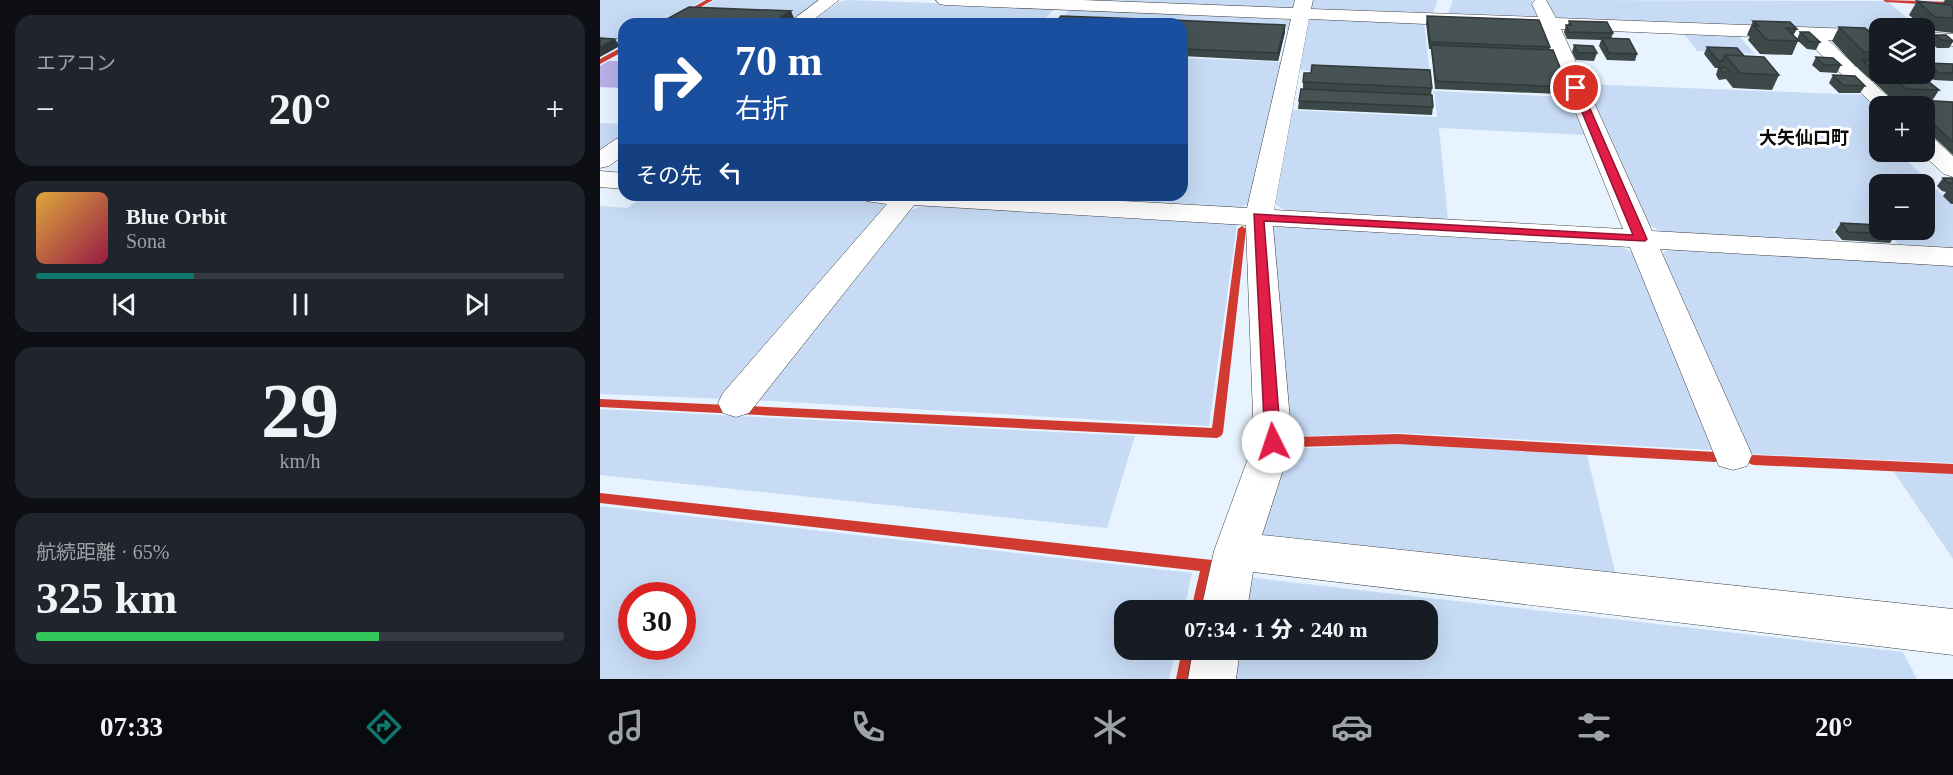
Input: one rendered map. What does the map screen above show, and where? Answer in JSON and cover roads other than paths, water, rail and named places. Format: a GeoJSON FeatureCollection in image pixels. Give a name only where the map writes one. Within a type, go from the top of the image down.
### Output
{"type":"FeatureCollection","features":[{"type":"Feature","properties":{"kind":"street"},"geometry":{"type":"LineString","coordinates":[[804,18],[830,0]]}},
{"type":"Feature","properties":{"kind":"street"},"geometry":{"type":"LineString","coordinates":[[945,0],[1302,7],[1439,18],[1869,36]]}},
{"type":"Feature","properties":{"kind":"street"},"geometry":{"type":"LineString","coordinates":[[1439,18],[1446,0]]}},
{"type":"Feature","properties":{"kind":"street"},"geometry":{"type":"LineString","coordinates":[[1539,0],[1733,455]]}},
{"type":"Feature","properties":{"kind":"street"},"geometry":{"type":"LineString","coordinates":[[1053,18],[1066,2]]}},
{"type":"Feature","properties":{"kind":"street"},"geometry":{"type":"LineString","coordinates":[[1226,600],[1235,551],[1273,442],[1258,217],[1302,7]]}},
{"type":"Feature","properties":{"kind":"street"},"geometry":{"type":"LineString","coordinates":[[1810,33],[1876,96]]}},
{"type":"Feature","properties":{"kind":"street"},"geometry":{"type":"LineString","coordinates":[[1935,38],[1953,39]]}},
{"type":"Feature","properties":{"kind":"street"},"geometry":{"type":"LineString","coordinates":[[600,161],[618,148]]}},
{"type":"Feature","properties":{"kind":"street"},"geometry":{"type":"LineString","coordinates":[[1935,152],[1953,169]]}},
{"type":"Feature","properties":{"kind":"street"},"geometry":{"type":"LineString","coordinates":[[600,179],[618,180]]}},
{"type":"Feature","properties":{"kind":"street"},"geometry":{"type":"LineString","coordinates":[[736,403],[903,201]]}},
{"type":"Feature","properties":{"kind":"street"},"geometry":{"type":"LineString","coordinates":[[991,201],[1953,256]]}},
{"type":"Feature","properties":{"kind":"street"},"geometry":{"type":"LineString","coordinates":[[1235,551],[1953,632]]}},
{"type":"Feature","properties":{"kind":"street"},"geometry":{"type":"LineString","coordinates":[[1212,679],[1215,660]]}},
{"type":"Feature","properties":{"kind":"waterway"},"geometry":{"type":"LineString","coordinates":[[678,18],[710,0]]}},
{"type":"Feature","properties":{"kind":"waterway"},"geometry":{"type":"LineString","coordinates":[[1886,0],[1953,4]]}},
{"type":"Feature","properties":{"kind":"waterway"},"geometry":{"type":"LineString","coordinates":[[600,62],[618,52]]}},
{"type":"Feature","properties":{"kind":"waterway"},"geometry":{"type":"LineString","coordinates":[[600,403],[1217,433],[1242,229]]}},
{"type":"Feature","properties":{"kind":"waterway"},"geometry":{"type":"LineString","coordinates":[[1297,442],[1398,439],[1715,457]]}},
{"type":"Feature","properties":{"kind":"waterway"},"geometry":{"type":"LineString","coordinates":[[1754,460],[1953,469]]}},
{"type":"Feature","properties":{"kind":"waterway"},"geometry":{"type":"LineString","coordinates":[[600,498],[1212,566]]}},
{"type":"Feature","properties":{"kind":"waterway"},"geometry":{"type":"LineString","coordinates":[[1200,600],[1208,566]]}},
{"type":"Feature","properties":{"kind":"waterway"},"geometry":{"type":"LineString","coordinates":[[1184,679],[1188,660]]}},
{"type":"Feature","properties":{"kind":"district","name":"大矢仙口町"},"geometry":{"type":"Point","coordinates":[1804,138]}}]}
